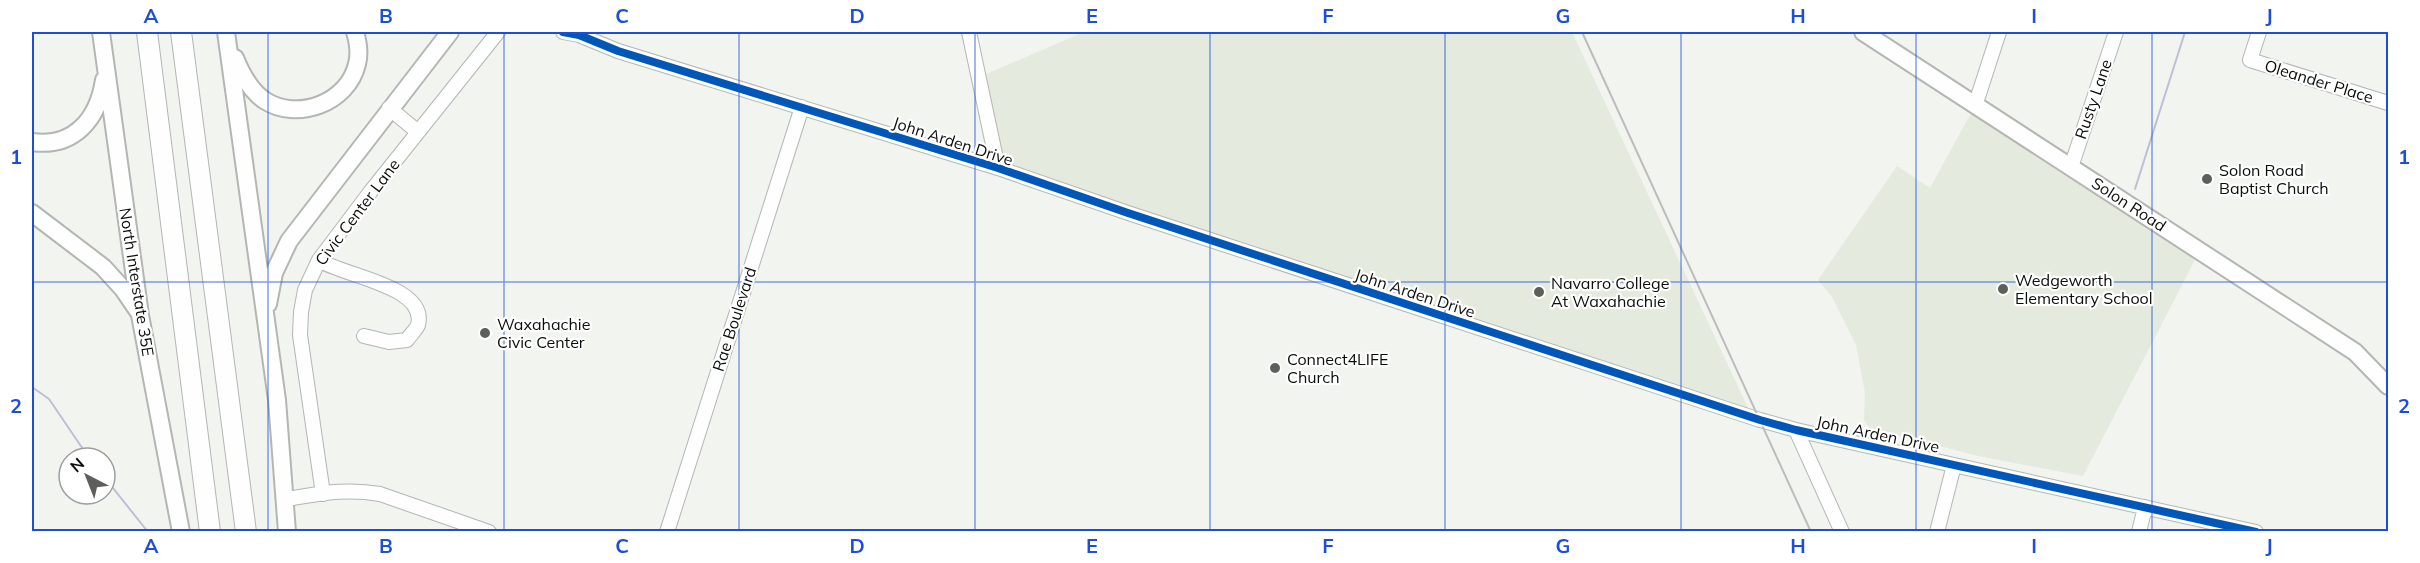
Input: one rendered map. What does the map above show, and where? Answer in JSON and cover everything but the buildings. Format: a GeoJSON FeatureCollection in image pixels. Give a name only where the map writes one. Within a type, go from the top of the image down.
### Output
{"type":"FeatureCollection","features":[{"type":"Feature","properties":{"kind":"highway"},"geometry":{"type":"LineString","coordinates":[[147,32],[210,531]]}},
{"type":"Feature","properties":{"kind":"highway"},"geometry":{"type":"LineString","coordinates":[[182,40],[246,531]]}},
{"type":"Feature","properties":{"kind":"main road","name":"North Interstate 35E"},"geometry":{"type":"LineString","coordinates":[[101,32],[140,315],[181,531]]}},
{"type":"Feature","properties":{"kind":"main road"},"geometry":{"type":"LineString","coordinates":[[227,37],[242,75],[258,94],[279,107],[303,109],[328,101],[350,80],[358,62],[355,32]]}},
{"type":"Feature","properties":{"kind":"main road"},"geometry":{"type":"LineString","coordinates":[[265,320],[274,273],[289,241],[389,108],[450,32]]}},
{"type":"Feature","properties":{"kind":"main road","name":"Solon Road"},"geometry":{"type":"LineString","coordinates":[[1863,32],[2355,352],[2388,386]]}},
{"type":"Feature","properties":{"kind":"main road"},"geometry":{"type":"LineString","coordinates":[[227,37],[277,400],[287,531]]}},
{"type":"Feature","properties":{"kind":"main road"},"geometry":{"type":"LineString","coordinates":[[32,142],[47,142],[68,137],[90,120],[100,102],[105,62]]}},
{"type":"Feature","properties":{"kind":"main road"},"geometry":{"type":"LineString","coordinates":[[32,213],[103,267],[123,289],[140,315]]}},
{"type":"Feature","properties":{"kind":"street","name":"Civic Center Lane"},"geometry":{"type":"LineString","coordinates":[[323,494],[300,335],[305,290],[319,260],[498,32]]}},
{"type":"Feature","properties":{"kind":"street","name":"John Arden Drive"},"geometry":{"type":"LineString","coordinates":[[563,32],[579,35],[618,51],[998,168],[1259,256],[1796,430],[2256,531]]}},
{"type":"Feature","properties":{"kind":"street"},"geometry":{"type":"LineString","coordinates":[[969,32],[998,168]]}},
{"type":"Feature","properties":{"kind":"street"},"geometry":{"type":"LineString","coordinates":[[1976,106],[2000,32]]}},
{"type":"Feature","properties":{"kind":"street","name":"Rusty Lane"},"geometry":{"type":"LineString","coordinates":[[2071,167],[2116,32]]}},
{"type":"Feature","properties":{"kind":"street","name":"Oleander Place"},"geometry":{"type":"LineString","coordinates":[[2259,32],[2250,60],[2388,103]]}},
{"type":"Feature","properties":{"kind":"street","name":"Rae Boulevard"},"geometry":{"type":"LineString","coordinates":[[667,531],[802,107]]}},
{"type":"Feature","properties":{"kind":"street"},"geometry":{"type":"LineString","coordinates":[[389,108],[418,132]]}},
{"type":"Feature","properties":{"kind":"street"},"geometry":{"type":"LineString","coordinates":[[319,260],[330,268],[396,290],[411,301],[418,313],[417,327],[407,340],[389,342],[364,336]]}},
{"type":"Feature","properties":{"kind":"street"},"geometry":{"type":"LineString","coordinates":[[1796,430],[1842,531]]}},
{"type":"Feature","properties":{"kind":"street"},"geometry":{"type":"LineString","coordinates":[[1937,531],[1954,465]]}},
{"type":"Feature","properties":{"kind":"street"},"geometry":{"type":"LineString","coordinates":[[286,499],[346,490],[380,495],[489,531]]}},
{"type":"Feature","properties":{"kind":"street"},"geometry":{"type":"LineString","coordinates":[[2139,531],[2145,507]]}},
{"type":"Feature","properties":{"kind":"shaded area","name":"Navarro College At Waxahachie"},"geometry":{"type":"Polygon","coordinates":[[[1084,32],[1572,32],[1750,412],[1019,172],[1006,161],[1002,154],[986,74],[1084,32]]]}},
{"type":"Feature","properties":{"kind":"shaded area","name":"Wedgeworth Elementary School"},"geometry":{"type":"Polygon","coordinates":[[[1971,113],[2196,258],[2083,476],[1978,456],[1870,428],[1864,421],[1865,393],[1856,345],[1832,297],[1818,280],[1897,166],[1930,188],[1971,113]]]}},
{"type":"Feature","properties":{"kind":"waterway"},"geometry":{"type":"LineString","coordinates":[[2135,189],[2185,32]]}},
{"type":"Feature","properties":{"kind":"waterway"},"geometry":{"type":"LineString","coordinates":[[32,387],[49,399],[81,446]]}},
{"type":"Feature","properties":{"kind":"waterway"},"geometry":{"type":"LineString","coordinates":[[117,493],[148,532]]}},
{"type":"Feature","properties":{"kind":"railway"},"geometry":{"type":"LineString","coordinates":[[1582,32],[1811,532]]}},
{"type":"Feature","properties":{"kind":"cycle path"},"geometry":{"type":"LineString","coordinates":[[563,32],[579,35],[618,51],[998,168],[1128,213],[1760,420],[1796,430],[2256,532]]}},
{"type":"Feature","properties":{"kind":"place","name":"Solon Road Baptist Church"},"geometry":{"type":"Point","coordinates":[2207,179]}},
{"type":"Feature","properties":{"kind":"place","name":"Wedgeworth Elementary School"},"geometry":{"type":"Point","coordinates":[2003,289]}},
{"type":"Feature","properties":{"kind":"place","name":"Navarro College At Waxahachie"},"geometry":{"type":"Point","coordinates":[1539,292]}},
{"type":"Feature","properties":{"kind":"place","name":"Waxahachie Civic Center"},"geometry":{"type":"Point","coordinates":[485,333]}},
{"type":"Feature","properties":{"kind":"place","name":"Connect4LIFE Church"},"geometry":{"type":"Point","coordinates":[1275,368]}}]}
